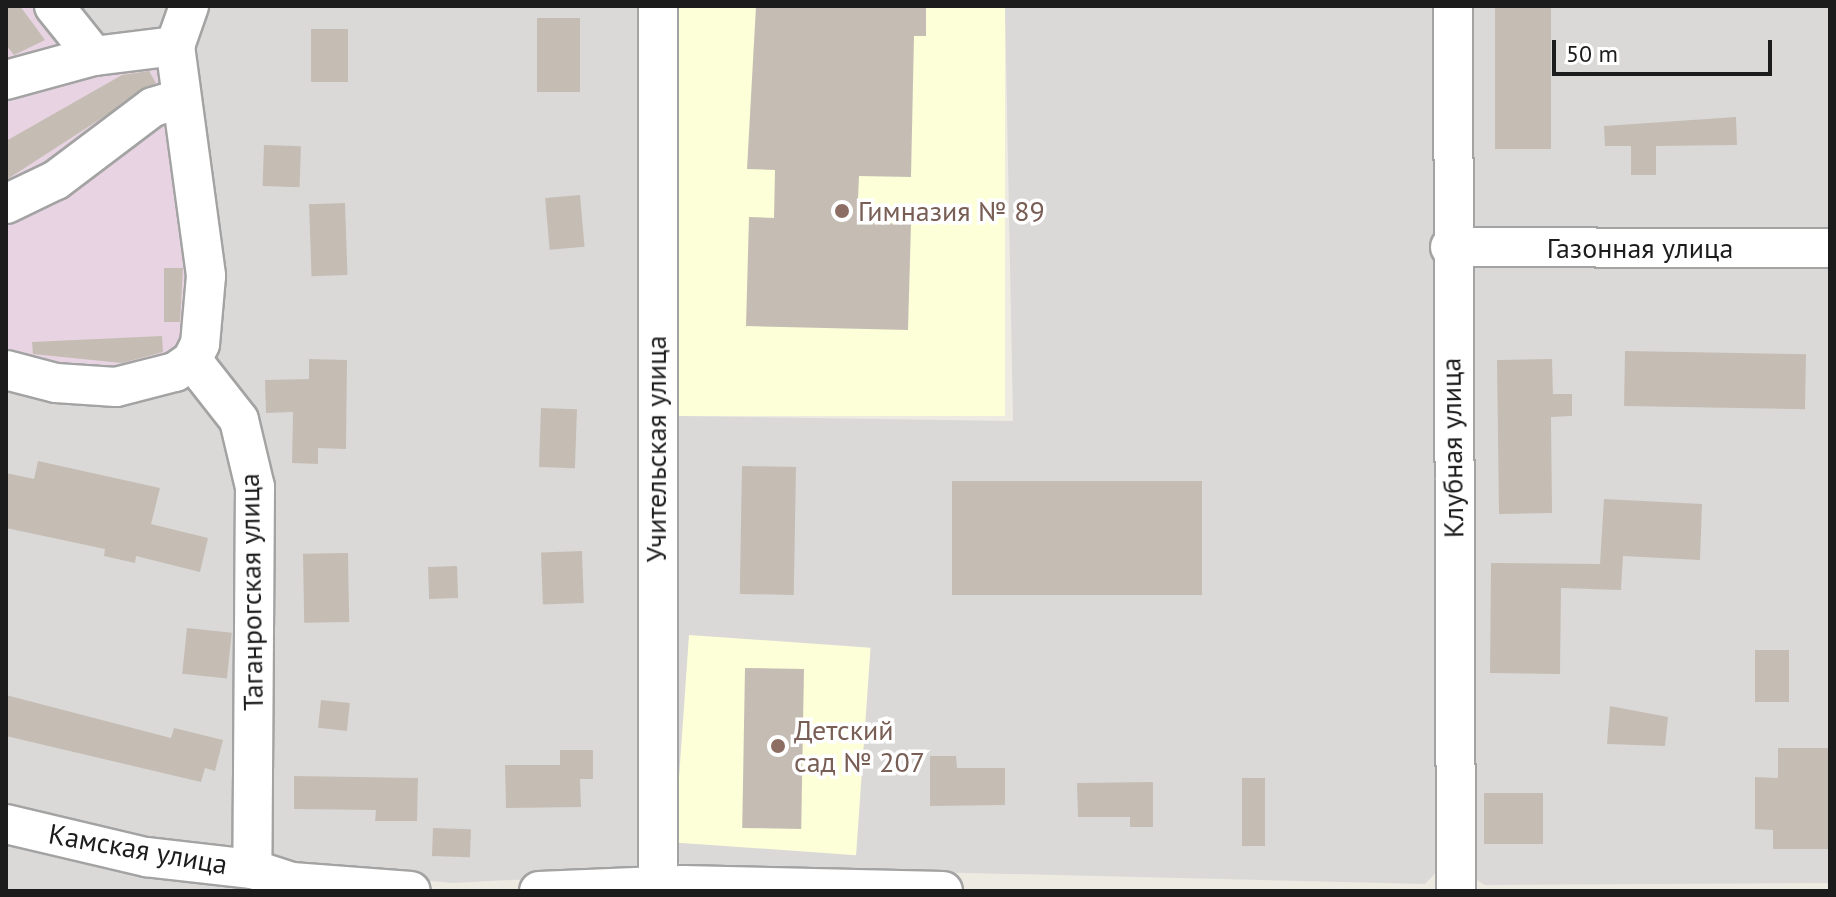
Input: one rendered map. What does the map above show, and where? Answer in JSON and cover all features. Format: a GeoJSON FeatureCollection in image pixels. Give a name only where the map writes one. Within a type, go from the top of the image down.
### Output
{"type":"FeatureCollection","features":[{"type":"Feature","properties":{"kind":"street"},"geometry":{"type":"LineString","coordinates":[[54,6],[94,56]]}},
{"type":"Feature","properties":{"kind":"street"},"geometry":{"type":"LineString","coordinates":[[6,370],[56,383],[116,387],[175,372],[192,360],[200,344],[206,276],[175,46],[189,6]]}},
{"type":"Feature","properties":{"kind":"street","name":"Учительская улица"},"geometry":{"type":"LineString","coordinates":[[658,6],[658,889]]}},
{"type":"Feature","properties":{"kind":"street","name":"Клубная улица"},"geometry":{"type":"LineString","coordinates":[[1453,6],[1450,247],[1456,891]]}},
{"type":"Feature","properties":{"kind":"street"},"geometry":{"type":"LineString","coordinates":[[6,80],[94,56],[175,46]]}},
{"type":"Feature","properties":{"kind":"street"},"geometry":{"type":"LineString","coordinates":[[6,204],[56,180],[153,107],[180,99]]}},
{"type":"Feature","properties":{"kind":"street","name":"Газонная улица"},"geometry":{"type":"LineString","coordinates":[[1450,247],[1830,248]]}},
{"type":"Feature","properties":{"kind":"street","name":"Таганрогская улица"},"geometry":{"type":"LineString","coordinates":[[192,360],[239,420],[255,487],[252,869]]}},
{"type":"Feature","properties":{"kind":"street","name":"Камская улица"},"geometry":{"type":"LineString","coordinates":[[6,824],[146,857],[252,869],[292,882],[411,891]]}},
{"type":"Feature","properties":{"kind":"street"},"geometry":{"type":"LineString","coordinates":[[539,891],[943,891]]}},
{"type":"Feature","properties":{"kind":"shaded area"},"geometry":{"type":"Polygon","coordinates":[[[6,6],[64,6],[106,60],[158,58],[199,276],[183,354],[110,377],[6,362],[6,6]]]}},
{"type":"Feature","properties":{"kind":"shaded area"},"geometry":{"type":"Polygon","coordinates":[[[64,6],[176,6],[169,31],[95,46],[64,6]]]}},
{"type":"Feature","properties":{"kind":"shaded area"},"geometry":{"type":"Polygon","coordinates":[[[200,6],[637,6],[643,853],[631,874],[453,883],[290,868],[270,857],[259,490],[215,361],[187,64],[200,6]]]}},
{"type":"Feature","properties":{"kind":"shaded area","name":"Гимназия № 89"},"geometry":{"type":"Polygon","coordinates":[[[672,6],[1005,6],[1005,416],[672,416],[672,6]]]}},
{"type":"Feature","properties":{"kind":"shaded area"},"geometry":{"type":"Polygon","coordinates":[[[1005,6],[1436,6],[1440,868],[1425,884],[683,866],[668,852],[678,416],[1013,421],[1005,6]]]}},
{"type":"Feature","properties":{"kind":"shaded area"},"geometry":{"type":"Polygon","coordinates":[[[1466,6],[1830,6],[1830,239],[1466,239],[1466,6]]]}},
{"type":"Feature","properties":{"kind":"shaded area"},"geometry":{"type":"Polygon","coordinates":[[[1477,264],[1830,269],[1830,883],[1485,885],[1472,877],[1460,274],[1477,264]]]}},
{"type":"Feature","properties":{"kind":"shaded area"},"geometry":{"type":"Polygon","coordinates":[[[6,379],[198,385],[230,425],[247,486],[237,849],[224,854],[6,812],[6,379]]]}},
{"type":"Feature","properties":{"kind":"shaded area","name":"Детский сад № 207"},"geometry":{"type":"Polygon","coordinates":[[[689,635],[871,648],[856,855],[674,842],[689,635]]]}},
{"type":"Feature","properties":{"kind":"shaded area"},"geometry":{"type":"Polygon","coordinates":[[[6,832],[287,891],[6,891],[6,832]]]}},
{"type":"Feature","properties":{"kind":"building"},"geometry":{"type":"Polygon","coordinates":[[[6,6],[20,6],[45,40],[14,55],[6,45],[6,6]]]}},
{"type":"Feature","properties":{"kind":"building"},"geometry":{"type":"Polygon","coordinates":[[[756,6],[926,6],[926,36],[914,36],[911,177],[859,176],[857,222],[911,224],[908,330],[746,326],[749,217],[774,218],[775,170],[747,169],[756,6]]]}},
{"type":"Feature","properties":{"kind":"building"},"geometry":{"type":"Polygon","coordinates":[[[1495,6],[1551,6],[1551,149],[1495,149],[1495,6]]]}},
{"type":"Feature","properties":{"kind":"building"},"geometry":{"type":"Polygon","coordinates":[[[537,18],[580,18],[580,92],[537,92],[537,18]]]}},
{"type":"Feature","properties":{"kind":"building"},"geometry":{"type":"Polygon","coordinates":[[[311,29],[348,29],[348,82],[311,82],[311,29]]]}},
{"type":"Feature","properties":{"kind":"building"},"geometry":{"type":"Polygon","coordinates":[[[149,71],[156,83],[6,180],[6,141],[122,75],[149,71]]]}},
{"type":"Feature","properties":{"kind":"building"},"geometry":{"type":"Polygon","coordinates":[[[1736,117],[1737,145],[1656,146],[1656,175],[1631,175],[1631,146],[1605,146],[1604,126],[1736,117]]]}},
{"type":"Feature","properties":{"kind":"building"},"geometry":{"type":"Polygon","coordinates":[[[264,145],[301,146],[300,187],[263,186],[264,145]]]}},
{"type":"Feature","properties":{"kind":"building"},"geometry":{"type":"Polygon","coordinates":[[[580,195],[585,247],[550,250],[545,198],[580,195]]]}},
{"type":"Feature","properties":{"kind":"building"},"geometry":{"type":"Polygon","coordinates":[[[345,203],[348,275],[312,276],[309,204],[345,203]]]}},
{"type":"Feature","properties":{"kind":"building"},"geometry":{"type":"Polygon","coordinates":[[[164,268],[183,268],[180,322],[164,322],[164,268]]]}},
{"type":"Feature","properties":{"kind":"building"},"geometry":{"type":"Polygon","coordinates":[[[162,336],[163,352],[122,363],[33,354],[32,342],[162,336]]]}},
{"type":"Feature","properties":{"kind":"building"},"geometry":{"type":"Polygon","coordinates":[[[1625,351],[1806,354],[1805,409],[1624,406],[1625,351]]]}},
{"type":"Feature","properties":{"kind":"building"},"geometry":{"type":"Polygon","coordinates":[[[309,359],[347,360],[346,449],[318,448],[318,464],[292,463],[293,412],[266,413],[265,380],[309,379],[309,359]]]}},
{"type":"Feature","properties":{"kind":"building"},"geometry":{"type":"Polygon","coordinates":[[[1552,359],[1553,394],[1572,394],[1572,416],[1551,417],[1552,513],[1499,514],[1497,360],[1552,359]]]}},
{"type":"Feature","properties":{"kind":"building"},"geometry":{"type":"Polygon","coordinates":[[[541,408],[577,409],[575,468],[539,467],[541,408]]]}},
{"type":"Feature","properties":{"kind":"building"},"geometry":{"type":"Polygon","coordinates":[[[38,461],[160,488],[151,524],[208,538],[200,572],[136,556],[135,563],[104,556],[105,549],[6,528],[6,473],[34,479],[38,461]]]}},
{"type":"Feature","properties":{"kind":"building"},"geometry":{"type":"Polygon","coordinates":[[[742,466],[796,467],[794,595],[740,594],[742,466]]]}},
{"type":"Feature","properties":{"kind":"building"},"geometry":{"type":"Polygon","coordinates":[[[952,481],[1202,481],[1202,595],[952,595],[952,481]]]}},
{"type":"Feature","properties":{"kind":"building"},"geometry":{"type":"Polygon","coordinates":[[[1604,499],[1702,504],[1700,560],[1623,556],[1621,590],[1561,588],[1560,674],[1490,673],[1491,563],[1600,564],[1604,499]]]}},
{"type":"Feature","properties":{"kind":"building"},"geometry":{"type":"Polygon","coordinates":[[[582,551],[584,603],[543,604],[541,552],[582,551]]]}},
{"type":"Feature","properties":{"kind":"building"},"geometry":{"type":"Polygon","coordinates":[[[348,553],[349,622],[304,623],[303,554],[348,553]]]}},
{"type":"Feature","properties":{"kind":"building"},"geometry":{"type":"Polygon","coordinates":[[[457,566],[458,598],[429,599],[428,567],[457,566]]]}},
{"type":"Feature","properties":{"kind":"building"},"geometry":{"type":"Polygon","coordinates":[[[187,628],[232,633],[227,678],[182,674],[187,628]]]}},
{"type":"Feature","properties":{"kind":"building"},"geometry":{"type":"Polygon","coordinates":[[[1755,650],[1789,650],[1789,702],[1755,702],[1755,650]]]}},
{"type":"Feature","properties":{"kind":"building"},"geometry":{"type":"Polygon","coordinates":[[[745,668],[804,669],[801,829],[742,828],[745,668]]]}},
{"type":"Feature","properties":{"kind":"building"},"geometry":{"type":"Polygon","coordinates":[[[6,695],[171,738],[174,728],[223,740],[215,771],[205,768],[201,782],[6,736],[6,695]]]}},
{"type":"Feature","properties":{"kind":"building"},"geometry":{"type":"Polygon","coordinates":[[[321,700],[350,703],[347,731],[318,728],[321,700]]]}},
{"type":"Feature","properties":{"kind":"building"},"geometry":{"type":"Polygon","coordinates":[[[1610,706],[1668,717],[1665,746],[1607,744],[1610,706]]]}},
{"type":"Feature","properties":{"kind":"building"},"geometry":{"type":"Polygon","coordinates":[[[1778,748],[1830,748],[1830,849],[1773,849],[1773,830],[1755,829],[1755,777],[1778,778],[1778,748]]]}},
{"type":"Feature","properties":{"kind":"building"},"geometry":{"type":"Polygon","coordinates":[[[560,750],[593,750],[593,779],[580,779],[581,807],[506,808],[505,765],[560,765],[560,750]]]}},
{"type":"Feature","properties":{"kind":"building"},"geometry":{"type":"Polygon","coordinates":[[[930,756],[956,756],[957,768],[1005,768],[1005,805],[930,806],[930,756]]]}},
{"type":"Feature","properties":{"kind":"building"},"geometry":{"type":"Polygon","coordinates":[[[294,776],[418,778],[417,821],[375,821],[376,810],[294,809],[294,776]]]}},
{"type":"Feature","properties":{"kind":"building"},"geometry":{"type":"Polygon","coordinates":[[[1242,778],[1265,778],[1265,846],[1242,846],[1242,778]]]}},
{"type":"Feature","properties":{"kind":"building"},"geometry":{"type":"Polygon","coordinates":[[[1153,782],[1153,827],[1130,827],[1130,817],[1078,817],[1077,783],[1153,782]]]}},
{"type":"Feature","properties":{"kind":"building"},"geometry":{"type":"Polygon","coordinates":[[[1484,793],[1543,793],[1543,844],[1484,844],[1484,793]]]}},
{"type":"Feature","properties":{"kind":"building"},"geometry":{"type":"Polygon","coordinates":[[[433,828],[471,829],[470,857],[432,856],[433,828]]]}},
{"type":"Feature","properties":{"kind":"place","name":"Гимназия № 89"},"geometry":{"type":"Point","coordinates":[842,211]}},
{"type":"Feature","properties":{"kind":"place","name":"Детский сад № 207"},"geometry":{"type":"Point","coordinates":[778,746]}}]}
